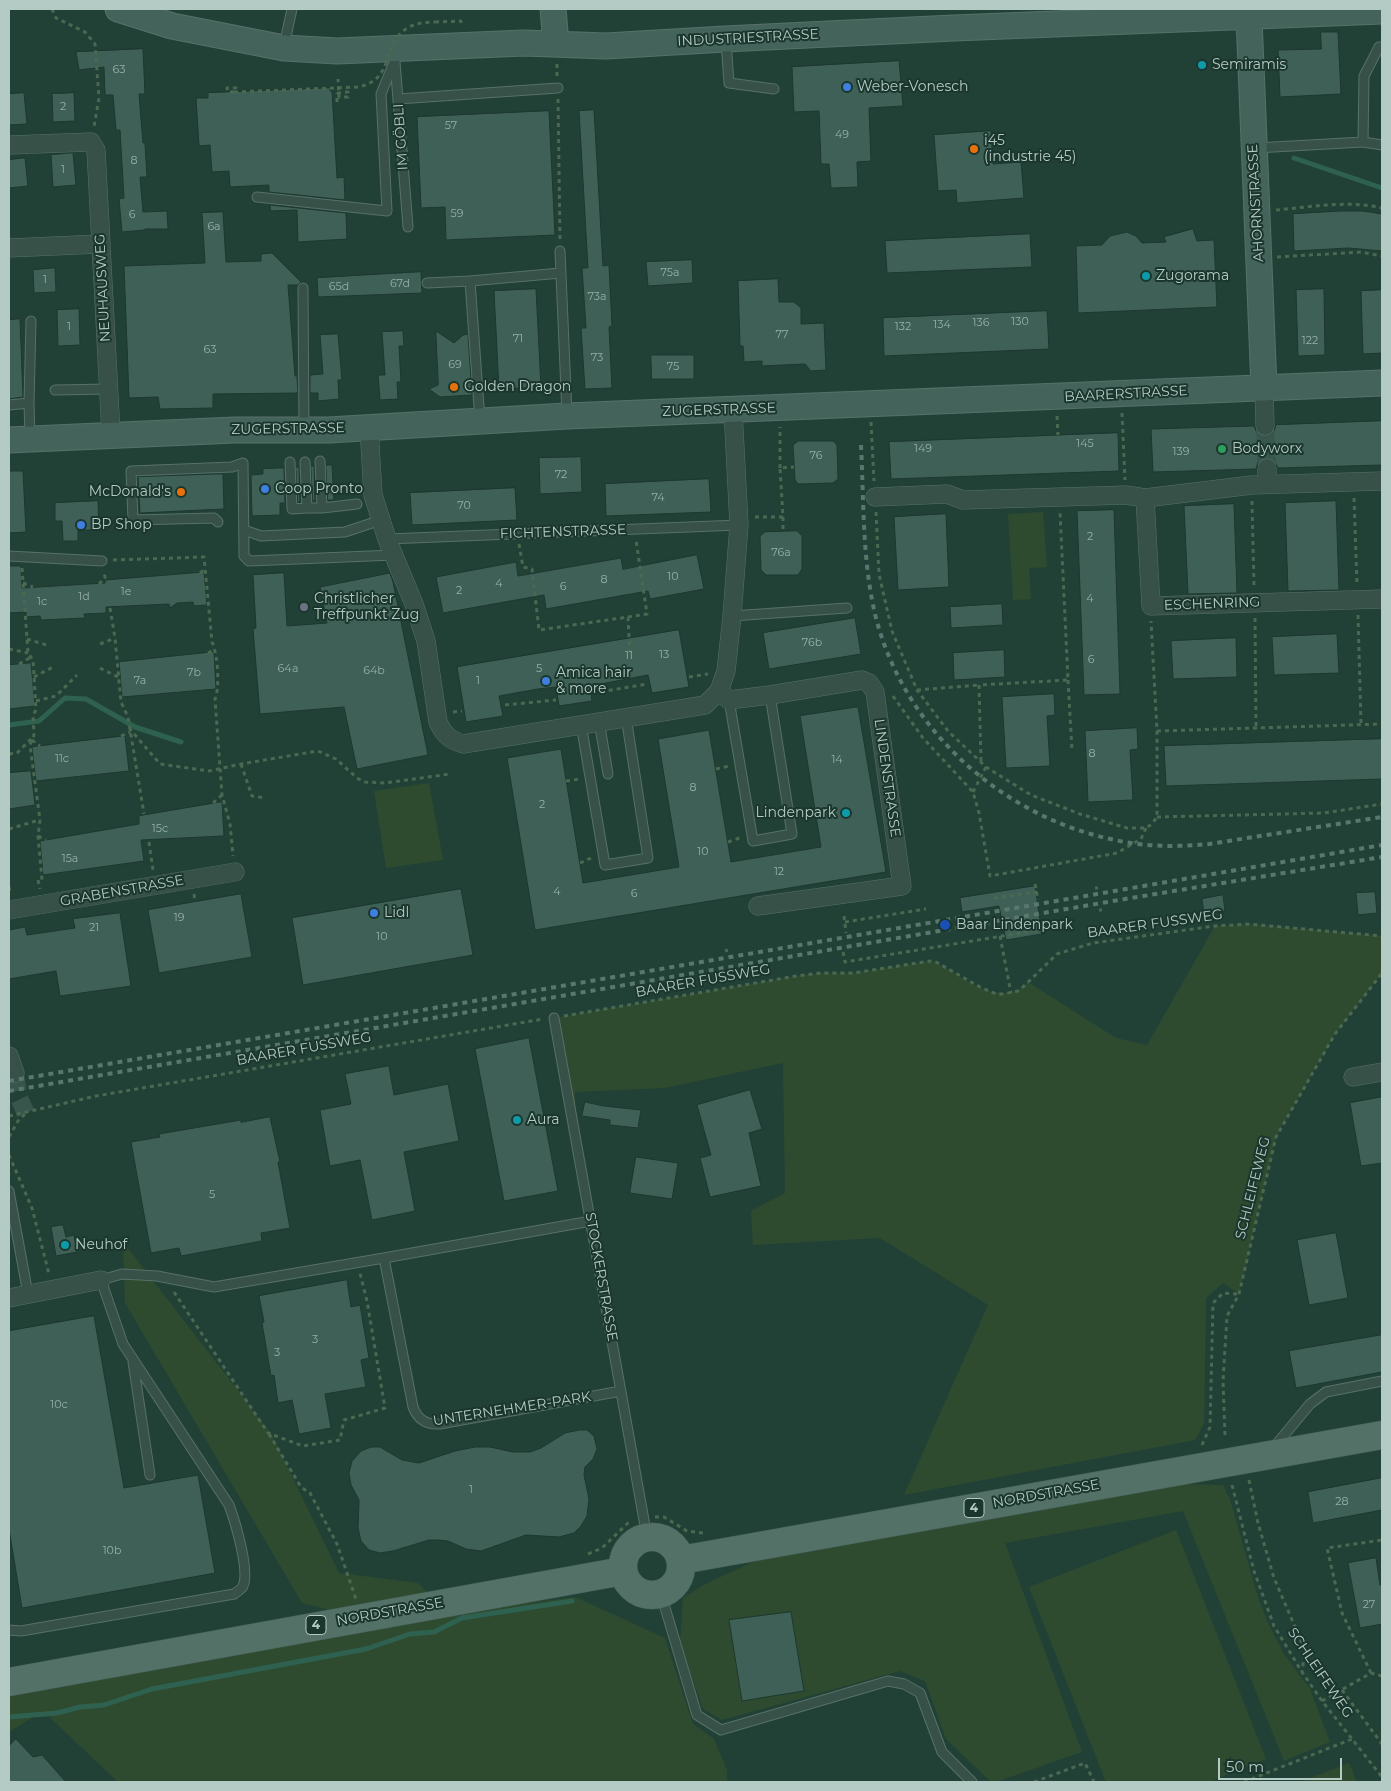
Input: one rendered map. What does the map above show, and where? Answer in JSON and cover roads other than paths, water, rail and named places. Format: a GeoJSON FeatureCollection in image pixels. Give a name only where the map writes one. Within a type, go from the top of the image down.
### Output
{"type":"FeatureCollection","features":[{"type":"Feature","properties":{"kind":"main road","name":"NORDSTRASSE"},"geometry":{"type":"LineString","coordinates":[[681,1560],[1263,1466],[1382,1435]]}},
{"type":"Feature","properties":{"kind":"main road"},"geometry":{"type":"LineString","coordinates":[[645,1527],[671,1543],[681,1560],[679,1577],[669,1590],[661,1594],[651,1595],[633,1588],[623,1571],[627,1551],[645,1527]]}},
{"type":"Feature","properties":{"kind":"main road","name":"NORDSTRASSE"},"geometry":{"type":"LineString","coordinates":[[9,1682],[623,1571]]}},
{"type":"Feature","properties":{"kind":"street","name":"INDUSTRIESTRASSE"},"geometry":{"type":"LineString","coordinates":[[118,9],[172,26],[284,48],[394,54],[524,43],[606,46],[1235,15],[1382,12]]}},
{"type":"Feature","properties":{"kind":"street"},"geometry":{"type":"LineString","coordinates":[[552,9],[556,44]]}},
{"type":"Feature","properties":{"kind":"street","name":"AHORNSTRASSE"},"geometry":{"type":"LineString","coordinates":[[1235,15],[1254,148],[1264,388]]}},
{"type":"Feature","properties":{"kind":"street","name":"NEUHAUSWEG"},"geometry":{"type":"LineString","coordinates":[[9,145],[91,142],[96,150],[111,434]]}},
{"type":"Feature","properties":{"kind":"street"},"geometry":{"type":"LineString","coordinates":[[9,248],[100,244]]}},
{"type":"Feature","properties":{"kind":"street","name":"BAARERSTRASSE"},"geometry":{"type":"LineString","coordinates":[[870,404],[1382,383]]}},
{"type":"Feature","properties":{"kind":"street"},"geometry":{"type":"LineString","coordinates":[[1264,388],[1265,426]]}},
{"type":"Feature","properties":{"kind":"street","name":"ZUGERSTRASSE"},"geometry":{"type":"LineString","coordinates":[[19,439],[235,430],[304,430],[567,416],[870,404]]}},
{"type":"Feature","properties":{"kind":"street"},"geometry":{"type":"LineString","coordinates":[[724,695],[739,521],[733,410]]}},
{"type":"Feature","properties":{"kind":"street"},"geometry":{"type":"LineString","coordinates":[[369,427],[374,495],[387,539],[414,604],[426,641],[438,722],[444,733],[452,741],[463,744],[705,705],[724,695],[770,695]]}},
{"type":"Feature","properties":{"kind":"street"},"geometry":{"type":"LineString","coordinates":[[875,497],[947,494],[963,500],[1126,495],[1145,498],[1267,476],[1382,481]]}},
{"type":"Feature","properties":{"kind":"street","name":"ESCHENRING"},"geometry":{"type":"LineString","coordinates":[[1145,498],[1150,606],[1382,599]]}},
{"type":"Feature","properties":{"kind":"street","name":"LINDENSTRASSE"},"geometry":{"type":"LineString","coordinates":[[758,906],[902,886],[875,692],[869,682],[862,680],[770,695]]}},
{"type":"Feature","properties":{"kind":"street","name":"GRABENSTRASSE"},"geometry":{"type":"LineString","coordinates":[[9,910],[235,872]]}},
{"type":"Feature","properties":{"kind":"street"},"geometry":{"type":"LineString","coordinates":[[9,1056],[15,1073]]}},
{"type":"Feature","properties":{"kind":"street"},"geometry":{"type":"LineString","coordinates":[[1352,1077],[1382,1072]]}},
{"type":"Feature","properties":{"kind":"street"},"geometry":{"type":"LineString","coordinates":[[9,1298],[101,1280]]}},
{"type":"Feature","properties":{"kind":"lane"},"geometry":{"type":"LineString","coordinates":[[284,48],[292,9]]}},
{"type":"Feature","properties":{"kind":"lane"},"geometry":{"type":"LineString","coordinates":[[725,39],[729,82],[774,88]]}},
{"type":"Feature","properties":{"kind":"lane"},"geometry":{"type":"LineString","coordinates":[[1363,142],[1364,76],[1379,47],[1382,47]]}},
{"type":"Feature","properties":{"kind":"lane"},"geometry":{"type":"LineString","coordinates":[[256,197],[387,211],[381,94],[394,54]]}},
{"type":"Feature","properties":{"kind":"lane","name":"IM GÖBLI"},"geometry":{"type":"LineString","coordinates":[[394,54],[408,227]]}},
{"type":"Feature","properties":{"kind":"lane"},"geometry":{"type":"LineString","coordinates":[[398,99],[558,88]]}},
{"type":"Feature","properties":{"kind":"lane"},"geometry":{"type":"LineString","coordinates":[[1254,148],[1363,142],[1382,145]]}},
{"type":"Feature","properties":{"kind":"lane"},"geometry":{"type":"LineString","coordinates":[[560,251],[567,416]]}},
{"type":"Feature","properties":{"kind":"lane"},"geometry":{"type":"LineString","coordinates":[[427,283],[470,282],[561,273]]}},
{"type":"Feature","properties":{"kind":"lane"},"geometry":{"type":"LineString","coordinates":[[470,282],[480,421]]}},
{"type":"Feature","properties":{"kind":"lane"},"geometry":{"type":"LineString","coordinates":[[303,288],[304,430]]}},
{"type":"Feature","properties":{"kind":"lane"},"geometry":{"type":"LineString","coordinates":[[19,439],[29,403],[31,321]]}},
{"type":"Feature","properties":{"kind":"lane"},"geometry":{"type":"LineString","coordinates":[[55,390],[108,389]]}},
{"type":"Feature","properties":{"kind":"lane"},"geometry":{"type":"LineString","coordinates":[[9,404],[29,403]]}},
{"type":"Feature","properties":{"kind":"lane"},"geometry":{"type":"LineString","coordinates":[[320,461],[322,508]]}},
{"type":"Feature","properties":{"kind":"lane"},"geometry":{"type":"LineString","coordinates":[[290,462],[292,509],[356,504]]}},
{"type":"Feature","properties":{"kind":"lane"},"geometry":{"type":"LineString","coordinates":[[305,462],[307,508]]}},
{"type":"Feature","properties":{"kind":"lane"},"geometry":{"type":"LineString","coordinates":[[218,522],[214,518],[133,520],[131,471],[232,467],[243,463],[244,556],[249,561],[394,555]]}},
{"type":"Feature","properties":{"kind":"lane"},"geometry":{"type":"LineString","coordinates":[[244,530],[261,536],[345,532],[381,520]]}},
{"type":"Feature","properties":{"kind":"lane","name":"FICHTENSTRASSE"},"geometry":{"type":"LineString","coordinates":[[387,539],[634,529],[739,521]]}},
{"type":"Feature","properties":{"kind":"lane"},"geometry":{"type":"LineString","coordinates":[[9,556],[102,561]]}},
{"type":"Feature","properties":{"kind":"lane"},"geometry":{"type":"LineString","coordinates":[[732,616],[848,608]]}},
{"type":"Feature","properties":{"kind":"lane"},"geometry":{"type":"LineString","coordinates":[[724,695],[753,841],[792,834],[770,695]]}},
{"type":"Feature","properties":{"kind":"lane"},"geometry":{"type":"LineString","coordinates":[[581,724],[606,864],[648,858],[626,717]]}},
{"type":"Feature","properties":{"kind":"lane"},"geometry":{"type":"LineString","coordinates":[[599,721],[608,774]]}},
{"type":"Feature","properties":{"kind":"lane","name":"STOCKERSTRASSE"},"geometry":{"type":"LineString","coordinates":[[554,1018],[592,1221],[645,1527]]}},
{"type":"Feature","properties":{"kind":"lane"},"geometry":{"type":"LineString","coordinates":[[9,1191],[28,1294]]}},
{"type":"Feature","properties":{"kind":"lane"},"geometry":{"type":"LineString","coordinates":[[9,1630],[21,1631],[234,1594],[243,1588],[246,1576],[236,1523],[229,1505],[123,1344],[101,1280],[122,1274],[163,1277],[214,1287],[592,1221]]}},
{"type":"Feature","properties":{"kind":"lane","name":"UNTERNEHMER-PARK"},"geometry":{"type":"LineString","coordinates":[[384,1258],[413,1407],[416,1416],[425,1422],[440,1424],[621,1391]]}},
{"type":"Feature","properties":{"kind":"lane"},"geometry":{"type":"LineString","coordinates":[[133,1359],[150,1475]]}},
{"type":"Feature","properties":{"kind":"lane"},"geometry":{"type":"LineString","coordinates":[[1263,1466],[1310,1404],[1326,1392],[1382,1381]]}},
{"type":"Feature","properties":{"kind":"lane"},"geometry":{"type":"LineString","coordinates":[[661,1594],[697,1715],[721,1730],[888,1681],[904,1684],[920,1693],[942,1752],[972,1782]]}},
{"type":"Feature","properties":{"kind":"waterway"},"geometry":{"type":"LineString","coordinates":[[1294,158],[1382,188]]}},
{"type":"Feature","properties":{"kind":"waterway"},"geometry":{"type":"LineString","coordinates":[[9,725],[39,721],[65,698],[86,699],[135,727],[181,742]]}},
{"type":"Feature","properties":{"kind":"waterway"},"geometry":{"type":"LineString","coordinates":[[9,1717],[57,1713],[80,1707],[104,1705],[152,1689],[366,1649],[410,1634],[434,1632],[462,1618],[572,1601]]}},
{"type":"Feature","properties":{"kind":"tunnel"},"geometry":{"type":"LineString","coordinates":[[1265,426],[1267,468]]}},
{"type":"Feature","properties":{"kind":"tunnel"},"geometry":{"type":"LineString","coordinates":[[15,1073],[18,1096],[26,1113]]}},
{"type":"Feature","properties":{"kind":"railway"},"geometry":{"type":"LineString","coordinates":[[861,445],[864,532],[868,576],[876,618],[890,659],[910,697],[935,731],[964,762],[997,789],[1034,811],[1073,828],[1115,840],[1150,845],[1209,844],[1382,817]]}},
{"type":"Feature","properties":{"kind":"railway"},"geometry":{"type":"LineString","coordinates":[[9,1081],[1382,845]]}},
{"type":"Feature","properties":{"kind":"railway"},"geometry":{"type":"LineString","coordinates":[[9,1091],[1119,900],[1382,857]]}},
{"type":"Feature","properties":{"kind":"place","name":"Semiramis"},"geometry":{"type":"Point","coordinates":[1202,65]}},
{"type":"Feature","properties":{"kind":"place","name":"Weber-Vonesch"},"geometry":{"type":"Point","coordinates":[847,87]}},
{"type":"Feature","properties":{"kind":"place","name":"i45 (industrie 45)"},"geometry":{"type":"Point","coordinates":[974,149]}},
{"type":"Feature","properties":{"kind":"place","name":"Zugorama"},"geometry":{"type":"Point","coordinates":[1146,276]}},
{"type":"Feature","properties":{"kind":"place","name":"Golden Dragon"},"geometry":{"type":"Point","coordinates":[454,387]}},
{"type":"Feature","properties":{"kind":"place","name":"Bodyworx"},"geometry":{"type":"Point","coordinates":[1222,449]}},
{"type":"Feature","properties":{"kind":"place","name":"Coop Pronto"},"geometry":{"type":"Point","coordinates":[265,489]}},
{"type":"Feature","properties":{"kind":"place","name":"McDonald's"},"geometry":{"type":"Point","coordinates":[181,492]}},
{"type":"Feature","properties":{"kind":"place","name":"BP Shop"},"geometry":{"type":"Point","coordinates":[81,525]}},
{"type":"Feature","properties":{"kind":"place","name":"Christlicher Treffpunkt Zug"},"geometry":{"type":"Point","coordinates":[304,607]}},
{"type":"Feature","properties":{"kind":"place","name":"Amica hair & more"},"geometry":{"type":"Point","coordinates":[546,681]}},
{"type":"Feature","properties":{"kind":"place","name":"Lindenpark"},"geometry":{"type":"Point","coordinates":[846,813]}},
{"type":"Feature","properties":{"kind":"place","name":"Lidl"},"geometry":{"type":"Point","coordinates":[374,913]}},
{"type":"Feature","properties":{"kind":"place","name":"Baar Lindenpark"},"geometry":{"type":"Point","coordinates":[945,925]}},
{"type":"Feature","properties":{"kind":"place","name":"Aura"},"geometry":{"type":"Point","coordinates":[517,1120]}},
{"type":"Feature","properties":{"kind":"place","name":"Neuhof"},"geometry":{"type":"Point","coordinates":[65,1245]}}]}
